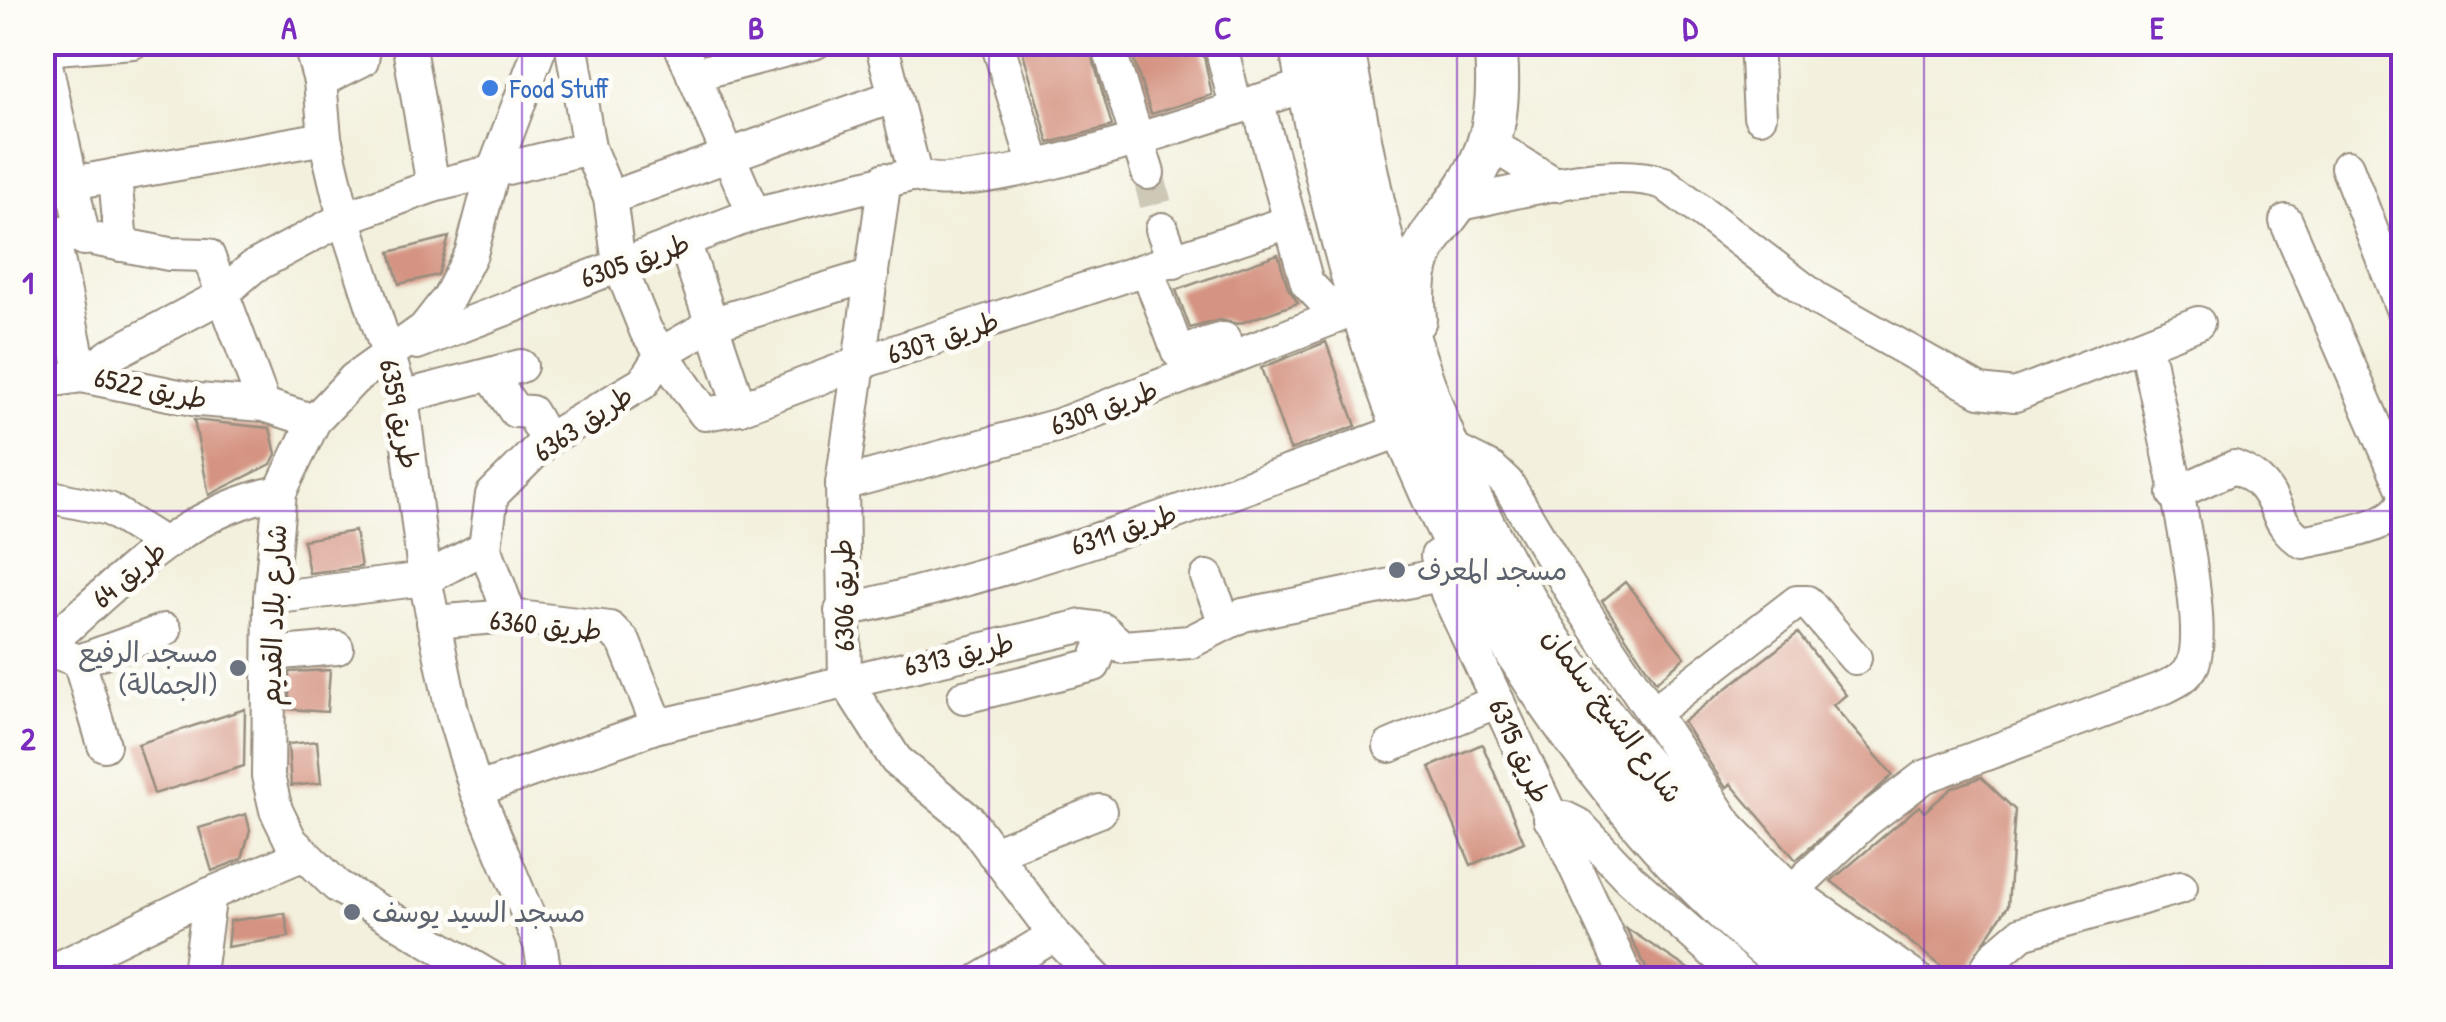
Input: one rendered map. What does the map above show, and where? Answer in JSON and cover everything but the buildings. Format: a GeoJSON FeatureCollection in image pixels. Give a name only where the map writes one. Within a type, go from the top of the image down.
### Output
{"type":"FeatureCollection","features":[{"type":"Feature","properties":{"kind":"main road","name":"شارع الشيخ سلمان"},"geometry":{"type":"LineString","coordinates":[[1300,42],[1342,305],[1438,516],[1519,659],[1628,809],[1707,893],[1808,980]]}},
{"type":"Feature","properties":{"kind":"main road","name":"شارع الشيخ سلمان"},"geometry":{"type":"LineString","coordinates":[[1342,42],[1390,275],[1448,447],[1504,559],[1555,644],[1657,781],[1741,871],[1828,947],[1875,980]]}},
{"type":"Feature","properties":{"kind":"main road"},"geometry":{"type":"LineString","coordinates":[[1420,370],[1413,296],[1418,262],[1426,238],[1470,183],[1489,143],[1496,119],[1496,42]]}},
{"type":"Feature","properties":{"kind":"street"},"geometry":{"type":"LineString","coordinates":[[84,240],[43,47],[132,42]]}},
{"type":"Feature","properties":{"kind":"street","name":"طريق 6359"},"geometry":{"type":"LineString","coordinates":[[309,42],[320,81],[325,138],[344,218],[402,397],[425,579],[452,711],[476,790],[540,944],[546,980]]}},
{"type":"Feature","properties":{"kind":"street"},"geometry":{"type":"LineString","coordinates":[[320,81],[362,60],[365,42]]}},
{"type":"Feature","properties":{"kind":"street"},"geometry":{"type":"LineString","coordinates":[[408,42],[434,186]]}},
{"type":"Feature","properties":{"kind":"street","name":"شارع بلاد القديم"},"geometry":{"type":"LineString","coordinates":[[495,980],[337,886],[302,855],[282,826],[268,776],[270,598],[280,492],[314,422],[354,379],[424,329],[462,277],[492,175],[542,42]]}},
{"type":"Feature","properties":{"kind":"street"},"geometry":{"type":"LineString","coordinates":[[571,42],[588,148],[610,198],[619,264],[646,331],[705,414],[740,408],[686,244]]}},
{"type":"Feature","properties":{"kind":"street"},"geometry":{"type":"LineString","coordinates":[[680,42],[754,214]]}},
{"type":"Feature","properties":{"kind":"street"},"geometry":{"type":"LineString","coordinates":[[693,75],[816,42]]}},
{"type":"Feature","properties":{"kind":"street"},"geometry":{"type":"LineString","coordinates":[[881,42],[895,96],[900,176]]}},
{"type":"Feature","properties":{"kind":"street"},"geometry":{"type":"LineString","coordinates":[[998,42],[1035,166]]}},
{"type":"Feature","properties":{"kind":"street"},"geometry":{"type":"LineString","coordinates":[[1107,42],[1148,174]]}},
{"type":"Feature","properties":{"kind":"street"},"geometry":{"type":"LineString","coordinates":[[1220,42],[1289,222],[1307,283],[1342,305]]}},
{"type":"Feature","properties":{"kind":"street"},"geometry":{"type":"LineString","coordinates":[[1756,42],[1760,116]]}},
{"type":"Feature","properties":{"kind":"street","name":"طريق 6305"},"geometry":{"type":"LineString","coordinates":[[390,354],[619,264],[686,244],[754,214],[900,176],[936,182],[1035,166],[1308,84]]}},
{"type":"Feature","properties":{"kind":"street"},"geometry":{"type":"LineString","coordinates":[[610,198],[895,96]]}},
{"type":"Feature","properties":{"kind":"street"},"geometry":{"type":"LineString","coordinates":[[72,183],[325,138]]}},
{"type":"Feature","properties":{"kind":"street"},"geometry":{"type":"LineString","coordinates":[[1489,143],[1557,185]]}},
{"type":"Feature","properties":{"kind":"street"},"geometry":{"type":"LineString","coordinates":[[42,382],[82,376],[112,354],[224,293],[253,267],[344,218],[434,186],[492,175],[588,148]]}},
{"type":"Feature","properties":{"kind":"street"},"geometry":{"type":"LineString","coordinates":[[2347,168],[2404,314]]}},
{"type":"Feature","properties":{"kind":"street"},"geometry":{"type":"LineString","coordinates":[[114,175],[121,245]]}},
{"type":"Feature","properties":{"kind":"street","name":"طريق 6306"},"geometry":{"type":"LineString","coordinates":[[900,176],[872,274],[856,364],[842,484],[845,680],[896,760],[969,820],[1055,935],[1098,980]]}},
{"type":"Feature","properties":{"kind":"street"},"geometry":{"type":"LineString","coordinates":[[1450,206],[1557,185],[1643,176],[1664,184],[1817,298],[1980,391],[1998,395],[2016,396],[2198,322]]}},
{"type":"Feature","properties":{"kind":"street"},"geometry":{"type":"LineString","coordinates":[[2286,221],[2394,444],[2404,491]]}},
{"type":"Feature","properties":{"kind":"street","name":"طريق 6307"},"geometry":{"type":"LineString","coordinates":[[740,408],[856,364],[1289,222]]}},
{"type":"Feature","properties":{"kind":"street"},"geometry":{"type":"LineString","coordinates":[[1162,228],[1161,267],[1171,343],[1184,354],[1342,305]]}},
{"type":"Feature","properties":{"kind":"street"},"geometry":{"type":"LineString","coordinates":[[48,230],[169,254],[203,252],[211,259],[264,405]]}},
{"type":"Feature","properties":{"kind":"street","name":"طريق 6522"},"geometry":{"type":"LineString","coordinates":[[48,230],[82,376],[198,400],[264,405],[314,422]]}},
{"type":"Feature","properties":{"kind":"street","name":"طريق 6363"},"geometry":{"type":"LineString","coordinates":[[485,547],[492,495],[546,440],[643,384],[662,353],[714,323],[872,274]]}},
{"type":"Feature","properties":{"kind":"street","name":"طريق 6309"},"geometry":{"type":"LineString","coordinates":[[842,484],[1060,425],[1342,305]]}},
{"type":"Feature","properties":{"kind":"street"},"geometry":{"type":"LineString","coordinates":[[1792,890],[1866,821],[1924,777],[2181,680],[2191,668],[2198,644],[2193,581],[2150,364]]}},
{"type":"Feature","properties":{"kind":"street"},"geometry":{"type":"LineString","coordinates":[[402,397],[506,370],[515,410],[531,412],[546,440]]}},
{"type":"Feature","properties":{"kind":"street","name":"طريق 6311"},"geometry":{"type":"LineString","coordinates":[[841,611],[942,589],[1189,508],[1402,430]]}},
{"type":"Feature","properties":{"kind":"street"},"geometry":{"type":"LineString","coordinates":[[1448,447],[1492,468],[1507,483],[1574,596],[1728,826],[1792,890],[1918,980]]}},
{"type":"Feature","properties":{"kind":"street"},"geometry":{"type":"LineString","coordinates":[[2174,494],[2234,467],[2266,485],[2289,534],[2303,542],[2387,520],[2400,510],[2404,500]]}},
{"type":"Feature","properties":{"kind":"street","name":"طريق 64"},"geometry":{"type":"LineString","coordinates":[[43,648],[161,542],[245,499],[280,492]]}},
{"type":"Feature","properties":{"kind":"street"},"geometry":{"type":"LineString","coordinates":[[42,495],[80,499],[109,508],[161,542]]}},
{"type":"Feature","properties":{"kind":"street","name":"طريق 6315"},"geometry":{"type":"LineString","coordinates":[[1438,516],[1440,576],[1628,980]]}},
{"type":"Feature","properties":{"kind":"street"},"geometry":{"type":"LineString","coordinates":[[270,598],[425,579],[485,547],[510,616]]}},
{"type":"Feature","properties":{"kind":"street","name":"طريق 6313"},"geometry":{"type":"LineString","coordinates":[[476,790],[658,726],[1082,626],[1107,633],[1127,647],[1190,642],[1225,622],[1440,576]]}},
{"type":"Feature","properties":{"kind":"street"},"geometry":{"type":"LineString","coordinates":[[1207,577],[1225,622]]}},
{"type":"Feature","properties":{"kind":"street"},"geometry":{"type":"LineString","coordinates":[[1654,712],[1797,602],[1807,602],[1855,658]]}},
{"type":"Feature","properties":{"kind":"street","name":"طريق 6360"},"geometry":{"type":"LineString","coordinates":[[433,622],[510,616],[600,626],[618,634],[658,726]]}},
{"type":"Feature","properties":{"kind":"street"},"geometry":{"type":"LineString","coordinates":[[43,648],[78,660],[165,630]]}},
{"type":"Feature","properties":{"kind":"street"},"geometry":{"type":"LineString","coordinates":[[964,698],[1094,665],[1107,633]]}},
{"type":"Feature","properties":{"kind":"street"},"geometry":{"type":"LineString","coordinates":[[271,654],[337,648]]}},
{"type":"Feature","properties":{"kind":"street"},"geometry":{"type":"LineString","coordinates":[[78,660],[104,745]]}},
{"type":"Feature","properties":{"kind":"street"},"geometry":{"type":"LineString","coordinates":[[1390,746],[1498,701]]}},
{"type":"Feature","properties":{"kind":"street"},"geometry":{"type":"LineString","coordinates":[[994,852],[1100,811]]}},
{"type":"Feature","properties":{"kind":"street"},"geometry":{"type":"LineString","coordinates":[[1550,819],[1565,818],[1579,824],[1630,878],[1745,980]]}},
{"type":"Feature","properties":{"kind":"street"},"geometry":{"type":"LineString","coordinates":[[42,976],[210,894],[302,855]]}},
{"type":"Feature","properties":{"kind":"street"},"geometry":{"type":"LineString","coordinates":[[1588,899],[1612,880],[1630,878]]}},
{"type":"Feature","properties":{"kind":"street"},"geometry":{"type":"LineString","coordinates":[[1979,980],[1994,957],[2022,933],[2180,888]]}},
{"type":"Feature","properties":{"kind":"street"},"geometry":{"type":"LineString","coordinates":[[198,980],[210,894]]}},
{"type":"Feature","properties":{"kind":"street"},"geometry":{"type":"LineString","coordinates":[[980,980],[1055,935]]}},
{"type":"Feature","properties":{"kind":"tunnel"},"geometry":{"type":"LineString","coordinates":[[1148,173],[1162,229]]}},
{"type":"Feature","properties":{"kind":"place","name":"Food Stuff"},"geometry":{"type":"Point","coordinates":[490,88]}},
{"type":"Feature","properties":{"kind":"place","name":"مسجد المعرف"},"geometry":{"type":"Point","coordinates":[1397,570]}},
{"type":"Feature","properties":{"kind":"place","name":"مسجد الرفيع (الجمالة)"},"geometry":{"type":"Point","coordinates":[238,668]}},
{"type":"Feature","properties":{"kind":"place","name":"مسجد السيد يوسف"},"geometry":{"type":"Point","coordinates":[352,912]}}]}
